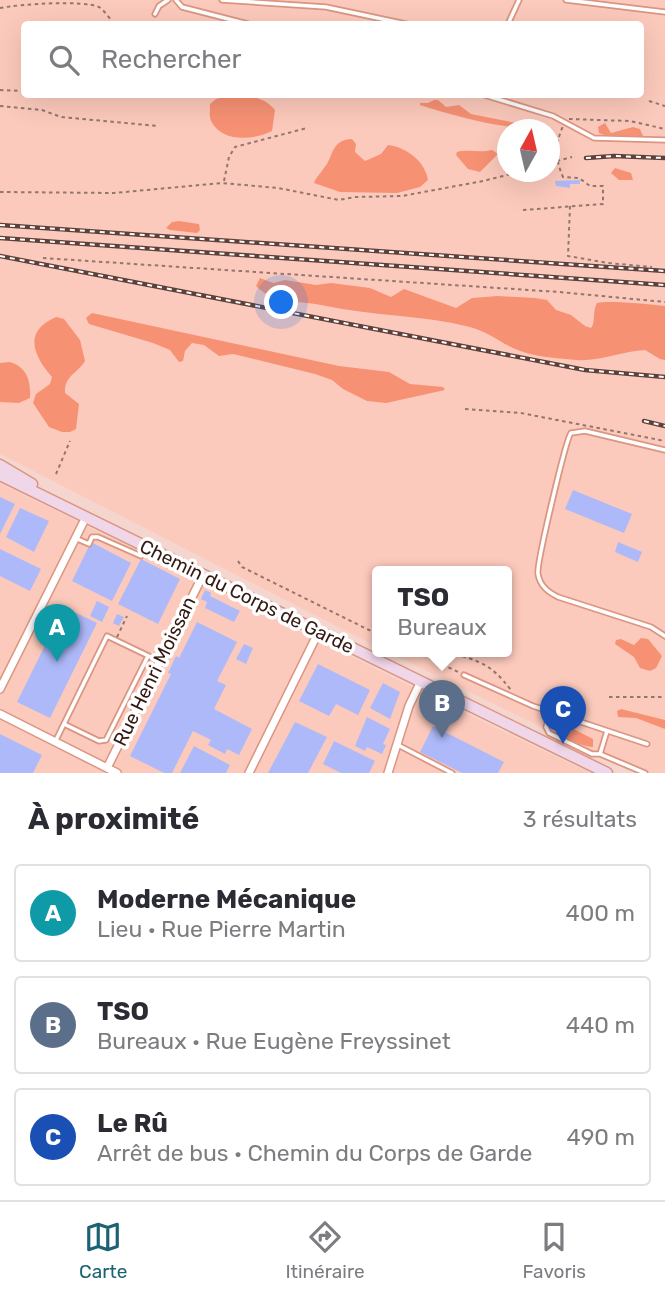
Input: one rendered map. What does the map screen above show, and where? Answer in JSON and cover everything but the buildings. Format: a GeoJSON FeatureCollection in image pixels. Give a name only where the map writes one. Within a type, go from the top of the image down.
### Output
{"type":"FeatureCollection","features":[{"type":"Feature","properties":{"kind":"street"},"geometry":{"type":"LineString","coordinates":[[0,465],[86,517],[0,689]]}},
{"type":"Feature","properties":{"kind":"street","name":"Chemin du Corps de Garde"},"geometry":{"type":"LineString","coordinates":[[0,475],[607,773]]}},
{"type":"Feature","properties":{"kind":"street","name":"Rue Henri Moissan"},"geometry":{"type":"LineString","coordinates":[[107,768],[203,575]]}},
{"type":"Feature","properties":{"kind":"street"},"geometry":{"type":"LineString","coordinates":[[249,773],[319,631]]}},
{"type":"Feature","properties":{"kind":"street"},"geometry":{"type":"LineString","coordinates":[[388,773],[411,701],[421,681]]}},
{"type":"Feature","properties":{"kind":"street"},"geometry":{"type":"LineString","coordinates":[[0,715],[117,773]]}},
{"type":"Feature","properties":{"kind":"lane"},"geometry":{"type":"LineString","coordinates":[[155,14],[159,6],[168,0]]}},
{"type":"Feature","properties":{"kind":"lane"},"geometry":{"type":"LineString","coordinates":[[176,0],[182,7],[236,21]]}},
{"type":"Feature","properties":{"kind":"lane"},"geometry":{"type":"LineString","coordinates":[[222,0],[326,7],[392,21]]}},
{"type":"Feature","properties":{"kind":"lane"},"geometry":{"type":"LineString","coordinates":[[510,21],[519,0]]}},
{"type":"Feature","properties":{"kind":"lane"},"geometry":{"type":"LineString","coordinates":[[566,0],[665,12]]}},
{"type":"Feature","properties":{"kind":"lane"},"geometry":{"type":"LineString","coordinates":[[494,98],[553,116],[594,138],[665,141]]}},
{"type":"Feature","properties":{"kind":"lane"},"geometry":{"type":"LineString","coordinates":[[665,450],[585,431],[571,433],[566,439],[537,563],[541,584],[548,592],[650,627],[665,636]]}},
{"type":"Feature","properties":{"kind":"lane"},"geometry":{"type":"LineString","coordinates":[[75,538],[89,544],[92,537],[98,537],[141,556],[146,547]]}},
{"type":"Feature","properties":{"kind":"lane"},"geometry":{"type":"LineString","coordinates":[[55,742],[107,636],[159,661]]}},
{"type":"Feature","properties":{"kind":"lane"},"geometry":{"type":"LineString","coordinates":[[64,724],[99,741],[106,740],[148,656]]}},
{"type":"Feature","properties":{"kind":"lane"},"geometry":{"type":"LineString","coordinates":[[464,674],[550,712],[647,744]]}},
{"type":"Feature","properties":{"kind":"lane"},"geometry":{"type":"LineString","coordinates":[[550,712],[547,727],[549,733],[592,754],[600,754],[645,773]]}},
{"type":"Feature","properties":{"kind":"lane"},"geometry":{"type":"LineString","coordinates":[[600,754],[607,731]]}},
{"type":"Feature","properties":{"kind":"lane"},"geometry":{"type":"LineString","coordinates":[[397,745],[452,773]]}},
{"type":"Feature","properties":{"kind":"path"},"geometry":{"type":"LineString","coordinates":[[0,8],[42,2],[89,4],[100,8],[111,21]]}},
{"type":"Feature","properties":{"kind":"path"},"geometry":{"type":"LineString","coordinates":[[0,90],[21,92]]}},
{"type":"Feature","properties":{"kind":"path"},"geometry":{"type":"LineString","coordinates":[[649,101],[665,106]]}},
{"type":"Feature","properties":{"kind":"path"},"geometry":{"type":"LineString","coordinates":[[0,107],[42,110],[61,117],[158,126]]}},
{"type":"Feature","properties":{"kind":"path"},"geometry":{"type":"LineString","coordinates":[[553,116],[579,120],[630,121],[665,130]]}},
{"type":"Feature","properties":{"kind":"path"},"geometry":{"type":"LineString","coordinates":[[560,134],[565,123]]}},
{"type":"Feature","properties":{"kind":"path"},"geometry":{"type":"LineString","coordinates":[[222,183],[235,147],[307,128]]}},
{"type":"Feature","properties":{"kind":"path"},"geometry":{"type":"LineString","coordinates":[[560,160],[572,157]]}},
{"type":"Feature","properties":{"kind":"path"},"geometry":{"type":"LineString","coordinates":[[523,210],[603,204],[603,186],[587,185],[579,178],[565,178],[560,167]]}},
{"type":"Feature","properties":{"kind":"path"},"geometry":{"type":"LineString","coordinates":[[0,192],[114,192],[222,183],[278,188],[339,200],[414,194],[497,178]]}},
{"type":"Feature","properties":{"kind":"path"},"geometry":{"type":"LineString","coordinates":[[570,205],[568,256],[652,267]]}},
{"type":"Feature","properties":{"kind":"path"},"geometry":{"type":"LineString","coordinates":[[43,258],[545,291],[665,302]]}},
{"type":"Feature","properties":{"kind":"path"},"geometry":{"type":"LineString","coordinates":[[465,409],[521,413],[665,441]]}},
{"type":"Feature","properties":{"kind":"path"},"geometry":{"type":"LineString","coordinates":[[57,474],[70,441]]}},
{"type":"Feature","properties":{"kind":"path"},"geometry":{"type":"LineString","coordinates":[[238,561],[242,567],[263,579],[372,632]]}},
{"type":"Feature","properties":{"kind":"path"},"geometry":{"type":"LineString","coordinates":[[116,640],[127,616]]}},
{"type":"Feature","properties":{"kind":"path"},"geometry":{"type":"LineString","coordinates":[[425,657],[464,674]]}},
{"type":"Feature","properties":{"kind":"path"},"geometry":{"type":"LineString","coordinates":[[464,657],[488,665],[496,671],[519,699]]}},
{"type":"Feature","properties":{"kind":"path"},"geometry":{"type":"LineString","coordinates":[[609,697],[665,697]]}},
{"type":"Feature","properties":{"kind":"shaded area"},"geometry":{"type":"Polygon","coordinates":[[[0,0],[665,0],[665,773],[635,773],[398,657],[512,657],[512,566],[372,566],[372,644],[0,454],[0,0]]]}},
{"type":"Feature","properties":{"kind":"shaded area"},"geometry":{"type":"Polygon","coordinates":[[[257,98],[265,101],[275,110],[272,131],[248,138],[223,133],[210,119],[210,104],[216,99],[257,98]]]}},
{"type":"Feature","properties":{"kind":"shaded area"},"geometry":{"type":"Polygon","coordinates":[[[438,100],[446,107],[459,105],[471,114],[497,119],[497,125],[420,105],[438,100]]]}},
{"type":"Feature","properties":{"kind":"shaded area"},"geometry":{"type":"Polygon","coordinates":[[[605,123],[611,133],[633,127],[640,129],[643,136],[612,138],[599,133],[598,127],[605,123]]]}},
{"type":"Feature","properties":{"kind":"shaded area"},"geometry":{"type":"Polygon","coordinates":[[[352,139],[356,144],[355,152],[365,161],[381,154],[388,145],[408,152],[419,161],[428,180],[420,187],[397,193],[340,192],[314,183],[336,146],[352,139]]]}},
{"type":"Feature","properties":{"kind":"shaded area"},"geometry":{"type":"Polygon","coordinates":[[[492,150],[497,155],[480,172],[468,169],[456,155],[461,151],[492,150]]]}},
{"type":"Feature","properties":{"kind":"shaded area"},"geometry":{"type":"Polygon","coordinates":[[[615,168],[631,173],[633,180],[619,180],[611,173],[615,168]]]}},
{"type":"Feature","properties":{"kind":"shaded area"},"geometry":{"type":"Polygon","coordinates":[[[172,222],[199,224],[200,230],[197,233],[166,228],[172,222]]]}},
{"type":"Feature","properties":{"kind":"shaded area"},"geometry":{"type":"Polygon","coordinates":[[[260,278],[273,283],[285,280],[370,288],[391,297],[404,289],[456,308],[472,298],[535,298],[547,300],[556,310],[571,315],[591,328],[597,303],[665,306],[665,360],[645,350],[585,360],[536,355],[513,348],[476,329],[452,323],[279,299],[256,286],[260,278]]]}},
{"type":"Feature","properties":{"kind":"shaded area"},"geometry":{"type":"Polygon","coordinates":[[[92,313],[339,366],[389,372],[410,384],[443,387],[445,390],[386,403],[367,401],[332,380],[315,374],[233,354],[219,356],[204,345],[192,343],[185,351],[183,361],[179,362],[170,350],[89,324],[86,318],[92,313]]]}},
{"type":"Feature","properties":{"kind":"shaded area"},"geometry":{"type":"Polygon","coordinates":[[[56,317],[64,319],[80,340],[85,361],[65,387],[65,393],[79,404],[76,429],[70,432],[49,427],[33,403],[36,394],[50,384],[52,377],[36,353],[35,337],[45,323],[56,317]]]}},
{"type":"Feature","properties":{"kind":"shaded area"},"geometry":{"type":"Polygon","coordinates":[[[10,362],[20,367],[29,380],[30,398],[19,403],[0,402],[0,363],[10,362]]]}},
{"type":"Feature","properties":{"kind":"shaded area"},"geometry":{"type":"Polygon","coordinates":[[[0,483],[451,706],[590,773],[0,773],[0,483]]]}},
{"type":"Feature","properties":{"kind":"shaded area"},"geometry":{"type":"Polygon","coordinates":[[[641,638],[648,639],[662,656],[656,668],[650,671],[640,668],[634,657],[615,644],[616,640],[621,639],[634,645],[641,638]]]}},
{"type":"Feature","properties":{"kind":"shaded area"},"geometry":{"type":"Polygon","coordinates":[[[621,709],[665,720],[665,729],[636,718],[618,717],[617,711],[621,709]]]}},
{"type":"Feature","properties":{"kind":"shaded area"},"geometry":{"type":"Polygon","coordinates":[[[558,721],[593,739],[593,747],[566,737],[554,726],[558,721]]]}},
{"type":"Feature","properties":{"kind":"railway"},"geometry":{"type":"LineString","coordinates":[[586,158],[665,158]]}},
{"type":"Feature","properties":{"kind":"railway"},"geometry":{"type":"LineString","coordinates":[[0,225],[665,271]]}},
{"type":"Feature","properties":{"kind":"railway"},"geometry":{"type":"LineString","coordinates":[[0,238],[665,285]]}},
{"type":"Feature","properties":{"kind":"railway"},"geometry":{"type":"LineString","coordinates":[[0,256],[585,370],[665,377]]}},
{"type":"Feature","properties":{"kind":"railway"},"geometry":{"type":"LineString","coordinates":[[644,421],[665,426]]}},
{"type":"Feature","properties":{"kind":"place","name":"Moderne Mécanique"},"geometry":{"type":"Point","coordinates":[57,662]}},
{"type":"Feature","properties":{"kind":"place","name":"TSO"},"geometry":{"type":"Point","coordinates":[442,738]}},
{"type":"Feature","properties":{"kind":"place","name":"Le Rû"},"geometry":{"type":"Point","coordinates":[563,744]}}]}
